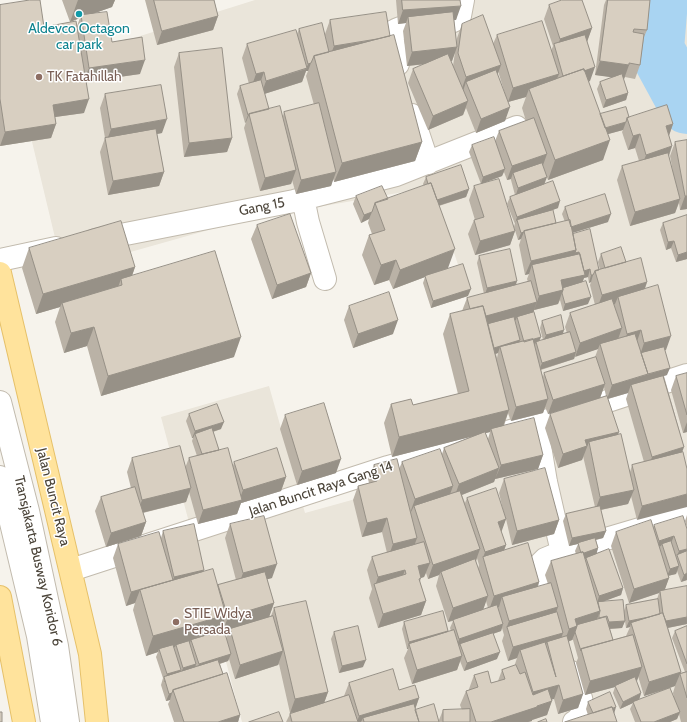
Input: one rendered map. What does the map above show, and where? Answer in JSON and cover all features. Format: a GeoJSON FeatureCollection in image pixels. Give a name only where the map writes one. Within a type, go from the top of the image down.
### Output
{"type":"FeatureCollection","features":[{"type":"Feature","properties":{"kind":"main road","name":"Jalan Buncit Raya"},"geometry":{"type":"LineString","coordinates":[[0,273],[90,654],[97,722]]}},
{"type":"Feature","properties":{"kind":"main road"},"geometry":{"type":"LineString","coordinates":[[0,597],[24,722]]}},
{"type":"Feature","properties":{"kind":"street"},"geometry":{"type":"LineString","coordinates":[[428,163],[404,87],[392,37],[394,31],[402,28],[450,23],[458,19],[463,0]]}},
{"type":"Feature","properties":{"kind":"street","name":"Gang 15"},"geometry":{"type":"LineString","coordinates":[[0,260],[91,240],[294,201],[396,175],[517,127]]}},
{"type":"Feature","properties":{"kind":"street"},"geometry":{"type":"LineString","coordinates":[[303,198],[308,222],[325,279]]}},
{"type":"Feature","properties":{"kind":"street","name":"Jalan Buncit Raya Gang 14"},"geometry":{"type":"LineString","coordinates":[[71,570],[381,470],[687,375]]}},
{"type":"Feature","properties":{"kind":"street","name":"Transjakarta Busway Koridor 6"},"geometry":{"type":"LineString","coordinates":[[0,402],[28,511],[56,639],[68,722]]}},
{"type":"Feature","properties":{"kind":"street"},"geometry":{"type":"LineString","coordinates":[[536,423],[546,482],[562,552]]}},
{"type":"Feature","properties":{"kind":"street","name":"Transjakarta Busway Koridor 6"},"geometry":{"type":"LineString","coordinates":[[0,477],[38,636],[52,722]]}},
{"type":"Feature","properties":{"kind":"street"},"geometry":{"type":"LineString","coordinates":[[557,630],[541,566],[541,563],[545,559],[562,552],[687,515]]}},
{"type":"Feature","properties":{"kind":"street"},"geometry":{"type":"LineString","coordinates":[[566,657],[581,701],[582,710],[580,717],[574,722]]}},
{"type":"Feature","properties":{"kind":"shaded area"},"geometry":{"type":"Polygon","coordinates":[[[255,0],[687,0],[687,722],[242,722],[161,417],[269,386],[305,513],[521,453],[432,187],[244,220],[63,271],[16,75],[255,0]]]}},
{"type":"Feature","properties":{"kind":"building","name":"TK Fatahillah"},"geometry":{"type":"Polygon","coordinates":[[[30,0],[40,0],[44,27],[76,21],[89,99],[53,105],[56,124],[5,132],[0,99],[0,5],[30,0]]]}},
{"type":"Feature","properties":{"kind":"building"},"geometry":{"type":"Polygon","coordinates":[[[154,0],[214,0],[218,16],[162,31],[154,0]]]}},
{"type":"Feature","properties":{"kind":"building"},"geometry":{"type":"Polygon","coordinates":[[[402,0],[460,0],[461,6],[403,10],[402,0]]]}},
{"type":"Feature","properties":{"kind":"building"},"geometry":{"type":"Polygon","coordinates":[[[562,0],[582,0],[592,28],[560,39],[549,5],[562,0]]]}},
{"type":"Feature","properties":{"kind":"building"},"geometry":{"type":"Polygon","coordinates":[[[608,0],[650,0],[647,30],[634,29],[633,32],[644,34],[640,65],[600,61],[608,0]]]}},
{"type":"Feature","properties":{"kind":"building"},"geometry":{"type":"Polygon","coordinates":[[[107,12],[112,42],[142,37],[145,60],[89,68],[81,15],[107,12]]]}},
{"type":"Feature","properties":{"kind":"building"},"geometry":{"type":"Polygon","coordinates":[[[386,12],[390,36],[334,46],[330,20],[386,12]]]}},
{"type":"Feature","properties":{"kind":"building"},"geometry":{"type":"Polygon","coordinates":[[[453,12],[457,47],[412,52],[408,17],[453,12]]]}},
{"type":"Feature","properties":{"kind":"building"},"geometry":{"type":"Polygon","coordinates":[[[483,15],[501,65],[466,77],[458,53],[462,24],[483,15]]]}},
{"type":"Feature","properties":{"kind":"building"},"geometry":{"type":"Polygon","coordinates":[[[542,21],[559,74],[513,88],[497,35],[542,21]]]}},
{"type":"Feature","properties":{"kind":"building"},"geometry":{"type":"Polygon","coordinates":[[[322,23],[329,52],[314,56],[311,63],[308,64],[299,29],[322,23]]]}},
{"type":"Feature","properties":{"kind":"building"},"geometry":{"type":"Polygon","coordinates":[[[296,30],[307,68],[266,81],[264,72],[256,74],[247,44],[296,30]]]}},
{"type":"Feature","properties":{"kind":"building"},"geometry":{"type":"Polygon","coordinates":[[[394,35],[422,142],[342,163],[314,56],[394,35]]]}},
{"type":"Feature","properties":{"kind":"building"},"geometry":{"type":"Polygon","coordinates":[[[585,35],[595,67],[563,76],[554,44],[585,35]]]}},
{"type":"Feature","properties":{"kind":"building"},"geometry":{"type":"Polygon","coordinates":[[[222,48],[232,138],[189,143],[179,53],[222,48]]]}},
{"type":"Feature","properties":{"kind":"building"},"geometry":{"type":"Polygon","coordinates":[[[448,54],[468,101],[433,116],[413,69],[448,54]]]}},
{"type":"Feature","properties":{"kind":"building"},"geometry":{"type":"Polygon","coordinates":[[[584,69],[610,140],[555,160],[529,89],[584,69]]]}},
{"type":"Feature","properties":{"kind":"building"},"geometry":{"type":"Polygon","coordinates":[[[496,70],[510,107],[481,119],[466,82],[496,70]]]}},
{"type":"Feature","properties":{"kind":"building"},"geometry":{"type":"Polygon","coordinates":[[[622,74],[628,93],[606,100],[600,82],[622,74]]]}},
{"type":"Feature","properties":{"kind":"building"},"geometry":{"type":"Polygon","coordinates":[[[261,80],[269,109],[248,115],[240,86],[261,80]]]}},
{"type":"Feature","properties":{"kind":"building"},"geometry":{"type":"Polygon","coordinates":[[[161,85],[167,119],[111,129],[105,94],[161,85]]]}},
{"type":"Feature","properties":{"kind":"building"},"geometry":{"type":"Polygon","coordinates":[[[319,103],[336,172],[301,180],[284,112],[319,103]]]}},
{"type":"Feature","properties":{"kind":"building"},"geometry":{"type":"Polygon","coordinates":[[[667,105],[673,124],[666,126],[672,146],[646,155],[640,134],[633,136],[627,118],[667,105]]]}},
{"type":"Feature","properties":{"kind":"building"},"geometry":{"type":"Polygon","coordinates":[[[280,106],[296,170],[265,178],[249,114],[280,106]]]}},
{"type":"Feature","properties":{"kind":"building"},"geometry":{"type":"Polygon","coordinates":[[[626,107],[629,117],[627,118],[626,122],[605,128],[600,114],[626,107]]]}},
{"type":"Feature","properties":{"kind":"building"},"geometry":{"type":"Polygon","coordinates":[[[534,118],[547,154],[512,166],[499,131],[534,118]]]}},
{"type":"Feature","properties":{"kind":"building"},"geometry":{"type":"Polygon","coordinates":[[[156,129],[164,172],[113,181],[105,138],[156,129]]]}},
{"type":"Feature","properties":{"kind":"building"},"geometry":{"type":"Polygon","coordinates":[[[494,137],[505,169],[483,177],[472,145],[494,137]]]}},
{"type":"Feature","properties":{"kind":"building"},"geometry":{"type":"Polygon","coordinates":[[[687,140],[687,196],[685,196],[675,142],[687,140]]]}},
{"type":"Feature","properties":{"kind":"building"},"geometry":{"type":"Polygon","coordinates":[[[668,153],[680,199],[635,212],[622,166],[668,153]]]}},
{"type":"Feature","properties":{"kind":"building"},"geometry":{"type":"Polygon","coordinates":[[[542,163],[547,177],[518,188],[513,173],[542,163]]]}},
{"type":"Feature","properties":{"kind":"building"},"geometry":{"type":"Polygon","coordinates":[[[461,165],[469,189],[437,200],[431,183],[428,184],[426,177],[461,165]]]}},
{"type":"Feature","properties":{"kind":"building"},"geometry":{"type":"Polygon","coordinates":[[[499,179],[515,231],[480,241],[474,220],[484,217],[474,186],[499,179]]]}},
{"type":"Feature","properties":{"kind":"building"},"geometry":{"type":"Polygon","coordinates":[[[553,181],[560,201],[517,217],[510,197],[553,181]]]}},
{"type":"Feature","properties":{"kind":"building"},"geometry":{"type":"Polygon","coordinates":[[[431,183],[455,249],[400,270],[396,260],[381,265],[369,235],[385,230],[375,203],[431,183]]]}},
{"type":"Feature","properties":{"kind":"building"},"geometry":{"type":"Polygon","coordinates":[[[382,186],[388,199],[375,203],[372,212],[364,215],[356,196],[382,186]]]}},
{"type":"Feature","properties":{"kind":"building"},"geometry":{"type":"Polygon","coordinates":[[[605,194],[611,214],[571,227],[565,207],[605,194]]]}},
{"type":"Feature","properties":{"kind":"building"},"geometry":{"type":"Polygon","coordinates":[[[553,210],[556,223],[521,233],[517,220],[553,210]]]}},
{"type":"Feature","properties":{"kind":"building"},"geometry":{"type":"Polygon","coordinates":[[[290,214],[311,273],[277,285],[257,225],[290,214]]]}},
{"type":"Feature","properties":{"kind":"building"},"geometry":{"type":"Polygon","coordinates":[[[687,215],[687,252],[678,255],[674,241],[668,242],[663,223],[687,215]]]}},
{"type":"Feature","properties":{"kind":"building"},"geometry":{"type":"Polygon","coordinates":[[[570,220],[576,250],[531,261],[524,231],[570,220]]]}},
{"type":"Feature","properties":{"kind":"building"},"geometry":{"type":"Polygon","coordinates":[[[121,221],[135,267],[43,294],[29,248],[121,221]]]}},
{"type":"Feature","properties":{"kind":"building"},"geometry":{"type":"Polygon","coordinates":[[[590,229],[599,270],[595,271],[593,275],[591,275],[590,269],[584,271],[579,252],[575,253],[576,250],[573,234],[590,229]]]}},
{"type":"Feature","properties":{"kind":"building"},"geometry":{"type":"Polygon","coordinates":[[[621,247],[626,262],[605,268],[601,254],[621,247]]]}},
{"type":"Feature","properties":{"kind":"building"},"geometry":{"type":"Polygon","coordinates":[[[510,249],[517,281],[487,288],[479,256],[510,249]]]}},
{"type":"Feature","properties":{"kind":"building"},"geometry":{"type":"Polygon","coordinates":[[[215,251],[241,337],[108,376],[94,327],[71,333],[62,303],[122,285],[121,279],[215,251]]]}},
{"type":"Feature","properties":{"kind":"building"},"geometry":{"type":"Polygon","coordinates":[[[580,254],[585,275],[561,280],[563,290],[539,296],[532,265],[580,254]]]}},
{"type":"Feature","properties":{"kind":"building"},"geometry":{"type":"Polygon","coordinates":[[[641,258],[647,282],[602,295],[595,271],[641,258]]]}},
{"type":"Feature","properties":{"kind":"building"},"geometry":{"type":"Polygon","coordinates":[[[463,264],[471,289],[433,301],[425,276],[463,264]]]}},
{"type":"Feature","properties":{"kind":"building"},"geometry":{"type":"Polygon","coordinates":[[[531,281],[537,302],[486,316],[483,306],[470,309],[467,298],[531,281]]]}},
{"type":"Feature","properties":{"kind":"building"},"geometry":{"type":"Polygon","coordinates":[[[586,281],[591,297],[565,304],[562,293],[563,288],[586,281]]]}},
{"type":"Feature","properties":{"kind":"building"},"geometry":{"type":"Polygon","coordinates":[[[658,285],[671,336],[644,343],[641,330],[627,334],[618,297],[658,285]]]}},
{"type":"Feature","properties":{"kind":"building"},"geometry":{"type":"Polygon","coordinates":[[[389,292],[398,320],[358,334],[349,306],[389,292]]]}},
{"type":"Feature","properties":{"kind":"building"},"geometry":{"type":"Polygon","coordinates":[[[612,299],[622,328],[580,343],[570,313],[612,299]]]}},
{"type":"Feature","properties":{"kind":"building"},"geometry":{"type":"Polygon","coordinates":[[[483,306],[509,410],[399,437],[391,404],[411,399],[413,405],[469,391],[450,314],[483,306]]]}},
{"type":"Feature","properties":{"kind":"building"},"geometry":{"type":"Polygon","coordinates":[[[534,312],[541,337],[524,342],[517,317],[534,312]]]}},
{"type":"Feature","properties":{"kind":"building"},"geometry":{"type":"Polygon","coordinates":[[[561,315],[564,330],[546,335],[542,321],[561,315]]]}},
{"type":"Feature","properties":{"kind":"building"},"geometry":{"type":"Polygon","coordinates":[[[514,317],[520,340],[494,348],[488,324],[514,317]]]}},
{"type":"Feature","properties":{"kind":"building"},"geometry":{"type":"Polygon","coordinates":[[[570,332],[576,352],[542,363],[536,342],[570,332]]]}},
{"type":"Feature","properties":{"kind":"building"},"geometry":{"type":"Polygon","coordinates":[[[635,334],[648,374],[612,385],[600,344],[635,334]]]}},
{"type":"Feature","properties":{"kind":"building"},"geometry":{"type":"Polygon","coordinates":[[[533,339],[548,399],[516,407],[500,347],[533,339]]]}},
{"type":"Feature","properties":{"kind":"building"},"geometry":{"type":"Polygon","coordinates":[[[664,347],[670,368],[648,374],[641,353],[664,347]]]}},
{"type":"Feature","properties":{"kind":"building"},"geometry":{"type":"Polygon","coordinates":[[[596,357],[605,384],[553,400],[544,373],[596,357]]]}},
{"type":"Feature","properties":{"kind":"building"},"geometry":{"type":"Polygon","coordinates":[[[687,373],[687,415],[676,376],[687,373]]]}},
{"type":"Feature","properties":{"kind":"building"},"geometry":{"type":"Polygon","coordinates":[[[663,376],[684,447],[652,457],[631,385],[663,376]]]}},
{"type":"Feature","properties":{"kind":"building"},"geometry":{"type":"Polygon","coordinates":[[[607,396],[619,432],[585,440],[587,446],[563,454],[550,414],[607,396]]]}},
{"type":"Feature","properties":{"kind":"building"},"geometry":{"type":"Polygon","coordinates":[[[324,403],[341,459],[302,471],[285,415],[324,403]]]}},
{"type":"Feature","properties":{"kind":"building"},"geometry":{"type":"Polygon","coordinates":[[[217,404],[224,422],[195,431],[189,414],[217,404]]]}},
{"type":"Feature","properties":{"kind":"building"},"geometry":{"type":"Polygon","coordinates":[[[534,418],[543,455],[501,465],[491,429],[534,418]]]}},
{"type":"Feature","properties":{"kind":"building"},"geometry":{"type":"Polygon","coordinates":[[[212,428],[219,450],[202,454],[195,434],[212,428]]]}},
{"type":"Feature","properties":{"kind":"building"},"geometry":{"type":"Polygon","coordinates":[[[485,432],[499,468],[459,484],[444,448],[485,432]]]}},
{"type":"Feature","properties":{"kind":"building"},"geometry":{"type":"Polygon","coordinates":[[[621,434],[634,490],[600,497],[589,442],[621,434]]]}},
{"type":"Feature","properties":{"kind":"building"},"geometry":{"type":"Polygon","coordinates":[[[180,446],[191,488],[142,500],[132,458],[180,446]]]}},
{"type":"Feature","properties":{"kind":"building"},"geometry":{"type":"Polygon","coordinates":[[[228,448],[242,500],[203,510],[189,458],[228,448]]]}},
{"type":"Feature","properties":{"kind":"building"},"geometry":{"type":"Polygon","coordinates":[[[277,448],[286,477],[243,490],[234,462],[277,448]]]}},
{"type":"Feature","properties":{"kind":"building"},"geometry":{"type":"Polygon","coordinates":[[[440,449],[453,486],[415,499],[402,462],[440,449]]]}},
{"type":"Feature","properties":{"kind":"building"},"geometry":{"type":"Polygon","coordinates":[[[683,452],[687,469],[687,494],[642,506],[632,465],[683,452]]]}},
{"type":"Feature","properties":{"kind":"building"},"geometry":{"type":"Polygon","coordinates":[[[397,459],[417,538],[393,544],[387,518],[367,523],[358,486],[377,481],[374,465],[397,459]]]}},
{"type":"Feature","properties":{"kind":"building"},"geometry":{"type":"Polygon","coordinates":[[[545,468],[559,520],[517,531],[504,479],[545,468]]]}},
{"type":"Feature","properties":{"kind":"building"},"geometry":{"type":"Polygon","coordinates":[[[135,487],[146,522],[111,533],[101,497],[135,487]]]}},
{"type":"Feature","properties":{"kind":"building"},"geometry":{"type":"Polygon","coordinates":[[[496,488],[506,519],[498,522],[506,545],[485,552],[467,498],[496,488]]]}},
{"type":"Feature","properties":{"kind":"building"},"geometry":{"type":"Polygon","coordinates":[[[460,491],[480,549],[433,565],[414,506],[460,491]]]}},
{"type":"Feature","properties":{"kind":"building"},"geometry":{"type":"Polygon","coordinates":[[[600,506],[606,531],[572,538],[566,514],[600,506]]]}},
{"type":"Feature","properties":{"kind":"building"},"geometry":{"type":"Polygon","coordinates":[[[264,516],[277,564],[243,573],[230,524],[264,516]]]}},
{"type":"Feature","properties":{"kind":"building"},"geometry":{"type":"Polygon","coordinates":[[[683,516],[687,529],[687,549],[679,551],[674,536],[659,541],[654,525],[683,516]]]}},
{"type":"Feature","properties":{"kind":"building"},"geometry":{"type":"Polygon","coordinates":[[[651,520],[669,578],[634,589],[616,532],[651,520]]]}},
{"type":"Feature","properties":{"kind":"building"},"geometry":{"type":"Polygon","coordinates":[[[194,524],[204,570],[174,577],[163,531],[194,524]]]}},
{"type":"Feature","properties":{"kind":"building"},"geometry":{"type":"Polygon","coordinates":[[[159,532],[173,580],[131,592],[118,544],[159,532]]]}},
{"type":"Feature","properties":{"kind":"building"},"geometry":{"type":"Polygon","coordinates":[[[595,538],[598,548],[581,553],[578,543],[595,538]]]}},
{"type":"Feature","properties":{"kind":"building"},"geometry":{"type":"Polygon","coordinates":[[[671,541],[679,566],[670,569],[662,544],[671,541]]]}},
{"type":"Feature","properties":{"kind":"building"},"geometry":{"type":"Polygon","coordinates":[[[424,542],[430,563],[418,566],[421,578],[419,579],[426,601],[383,614],[374,584],[406,574],[405,570],[378,577],[372,557],[424,542]]]}},
{"type":"Feature","properties":{"kind":"building"},"geometry":{"type":"Polygon","coordinates":[[[528,543],[539,582],[494,596],[483,557],[528,543]]]}},
{"type":"Feature","properties":{"kind":"building"},"geometry":{"type":"Polygon","coordinates":[[[609,549],[623,588],[599,596],[586,558],[609,549]]]}},
{"type":"Feature","properties":{"kind":"building"},"geometry":{"type":"Polygon","coordinates":[[[687,551],[687,573],[684,575],[677,555],[687,551]]]}},
{"type":"Feature","properties":{"kind":"building"},"geometry":{"type":"Polygon","coordinates":[[[583,552],[600,611],[575,619],[577,626],[569,629],[551,561],[583,552]]]}},
{"type":"Feature","properties":{"kind":"building"},"geometry":{"type":"Polygon","coordinates":[[[475,559],[488,596],[453,608],[441,572],[475,559]]]}},
{"type":"Feature","properties":{"kind":"building"},"geometry":{"type":"Polygon","coordinates":[[[213,569],[226,615],[153,636],[140,590],[213,569]]]}},
{"type":"Feature","properties":{"kind":"building"},"geometry":{"type":"Polygon","coordinates":[[[265,572],[274,603],[228,617],[218,585],[265,572]]]}},
{"type":"Feature","properties":{"kind":"building"},"geometry":{"type":"Polygon","coordinates":[[[551,583],[558,607],[509,621],[502,597],[551,583]]]}},
{"type":"Feature","properties":{"kind":"building"},"geometry":{"type":"Polygon","coordinates":[[[687,586],[687,617],[666,621],[663,614],[660,591],[687,586]]]}},
{"type":"Feature","properties":{"kind":"building"},"geometry":{"type":"Polygon","coordinates":[[[658,599],[660,614],[629,621],[626,605],[658,599]]]}},
{"type":"Feature","properties":{"kind":"building"},"geometry":{"type":"Polygon","coordinates":[[[623,600],[625,621],[609,622],[607,616],[599,618],[600,611],[598,602],[623,600]]]}},
{"type":"Feature","properties":{"kind":"building"},"geometry":{"type":"Polygon","coordinates":[[[306,601],[328,692],[295,699],[274,608],[306,601]]]}},
{"type":"Feature","properties":{"kind":"building"},"geometry":{"type":"Polygon","coordinates":[[[497,605],[503,624],[459,639],[453,620],[497,605]]]}},
{"type":"Feature","properties":{"kind":"building"},"geometry":{"type":"Polygon","coordinates":[[[443,611],[448,631],[409,642],[404,622],[443,611]]]}},
{"type":"Feature","properties":{"kind":"building"},"geometry":{"type":"Polygon","coordinates":[[[557,612],[563,633],[513,647],[507,627],[557,612]]]}},
{"type":"Feature","properties":{"kind":"building"},"geometry":{"type":"Polygon","coordinates":[[[663,613],[681,672],[649,682],[631,623],[663,613]]]}},
{"type":"Feature","properties":{"kind":"building"},"geometry":{"type":"Polygon","coordinates":[[[273,616],[283,651],[240,665],[230,629],[273,616]]]}},
{"type":"Feature","properties":{"kind":"building"},"geometry":{"type":"Polygon","coordinates":[[[606,617],[613,640],[581,649],[581,651],[575,632],[577,625],[606,617]]]}},
{"type":"Feature","properties":{"kind":"building"},"geometry":{"type":"Polygon","coordinates":[[[358,626],[366,660],[342,666],[334,632],[358,626]]]}},
{"type":"Feature","properties":{"kind":"building"},"geometry":{"type":"Polygon","coordinates":[[[687,626],[687,664],[675,631],[687,626]]]}},
{"type":"Feature","properties":{"kind":"building"},"geometry":{"type":"Polygon","coordinates":[[[224,630],[231,654],[199,664],[191,640],[224,630]]]}},
{"type":"Feature","properties":{"kind":"building"},"geometry":{"type":"Polygon","coordinates":[[[454,630],[462,656],[417,670],[409,644],[454,630]]]}},
{"type":"Feature","properties":{"kind":"building"},"geometry":{"type":"Polygon","coordinates":[[[493,633],[500,652],[467,663],[460,644],[493,633]]]}},
{"type":"Feature","properties":{"kind":"building"},"geometry":{"type":"Polygon","coordinates":[[[633,635],[642,667],[590,681],[581,649],[633,635]]]}},
{"type":"Feature","properties":{"kind":"building"},"geometry":{"type":"Polygon","coordinates":[[[567,636],[583,694],[563,700],[559,685],[533,692],[520,650],[545,642],[556,677],[547,642],[567,636]]]}},
{"type":"Feature","properties":{"kind":"building"},"geometry":{"type":"Polygon","coordinates":[[[189,641],[196,664],[183,668],[176,645],[189,641]]]}},
{"type":"Feature","properties":{"kind":"building"},"geometry":{"type":"Polygon","coordinates":[[[173,645],[181,670],[167,674],[159,649],[173,645]]]}},
{"type":"Feature","properties":{"kind":"building"},"geometry":{"type":"Polygon","coordinates":[[[218,660],[223,674],[173,690],[172,693],[169,694],[164,677],[218,660]]]}},
{"type":"Feature","properties":{"kind":"building"},"geometry":{"type":"Polygon","coordinates":[[[516,665],[520,674],[525,672],[533,695],[548,689],[552,701],[491,722],[476,722],[466,691],[478,687],[474,675],[488,671],[491,683],[505,679],[502,670],[516,665]]]}},
{"type":"Feature","properties":{"kind":"building"},"geometry":{"type":"Polygon","coordinates":[[[393,669],[399,690],[415,685],[419,698],[359,716],[349,683],[393,669]]]}},
{"type":"Feature","properties":{"kind":"building"},"geometry":{"type":"Polygon","coordinates":[[[687,672],[687,698],[680,674],[687,672]]]}},
{"type":"Feature","properties":{"kind":"building"},"geometry":{"type":"Polygon","coordinates":[[[227,673],[240,715],[218,722],[184,722],[173,690],[227,673]]]}},
{"type":"Feature","properties":{"kind":"building"},"geometry":{"type":"Polygon","coordinates":[[[635,677],[641,693],[623,702],[615,686],[635,677]]]}},
{"type":"Feature","properties":{"kind":"building"},"geometry":{"type":"Polygon","coordinates":[[[670,688],[680,712],[654,722],[641,722],[633,702],[670,688]]]}},
{"type":"Feature","properties":{"kind":"building"},"geometry":{"type":"Polygon","coordinates":[[[610,692],[616,707],[593,713],[588,702],[610,692]]]}},
{"type":"Feature","properties":{"kind":"building"},"geometry":{"type":"Polygon","coordinates":[[[349,695],[358,722],[292,722],[290,714],[349,695]]]}},
{"type":"Feature","properties":{"kind":"building"},"geometry":{"type":"Polygon","coordinates":[[[414,704],[419,722],[364,722],[363,718],[414,704]]]}},
{"type":"Feature","properties":{"kind":"building"},"geometry":{"type":"Polygon","coordinates":[[[434,704],[439,722],[419,722],[415,710],[434,704]]]}},
{"type":"Feature","properties":{"kind":"building"},"geometry":{"type":"Polygon","coordinates":[[[612,707],[617,722],[565,722],[612,707]]]}},
{"type":"Feature","properties":{"kind":"building"},"geometry":{"type":"Polygon","coordinates":[[[470,709],[470,722],[443,722],[443,710],[470,709]]]}},
{"type":"Feature","properties":{"kind":"building"},"geometry":{"type":"Polygon","coordinates":[[[0,712],[2,712],[2,722],[0,722],[0,712]]]}},
{"type":"Feature","properties":{"kind":"building"},"geometry":{"type":"Polygon","coordinates":[[[279,712],[283,722],[249,722],[279,712]]]}},
{"type":"Feature","properties":{"kind":"building"},"geometry":{"type":"Polygon","coordinates":[[[546,719],[547,722],[538,722],[546,719]]]}},
{"type":"Feature","properties":{"kind":"waterway"},"geometry":{"type":"LineString","coordinates":[[660,0],[656,49],[687,106]]}},
{"type":"Feature","properties":{"kind":"place","name":"Aldevco Octagon car park"},"geometry":{"type":"Point","coordinates":[79,14]}},
{"type":"Feature","properties":{"kind":"place","name":"TK Fatahillah"},"geometry":{"type":"Point","coordinates":[39,77]}},
{"type":"Feature","properties":{"kind":"place","name":"STIE Widya Persada"},"geometry":{"type":"Point","coordinates":[176,622]}}]}
